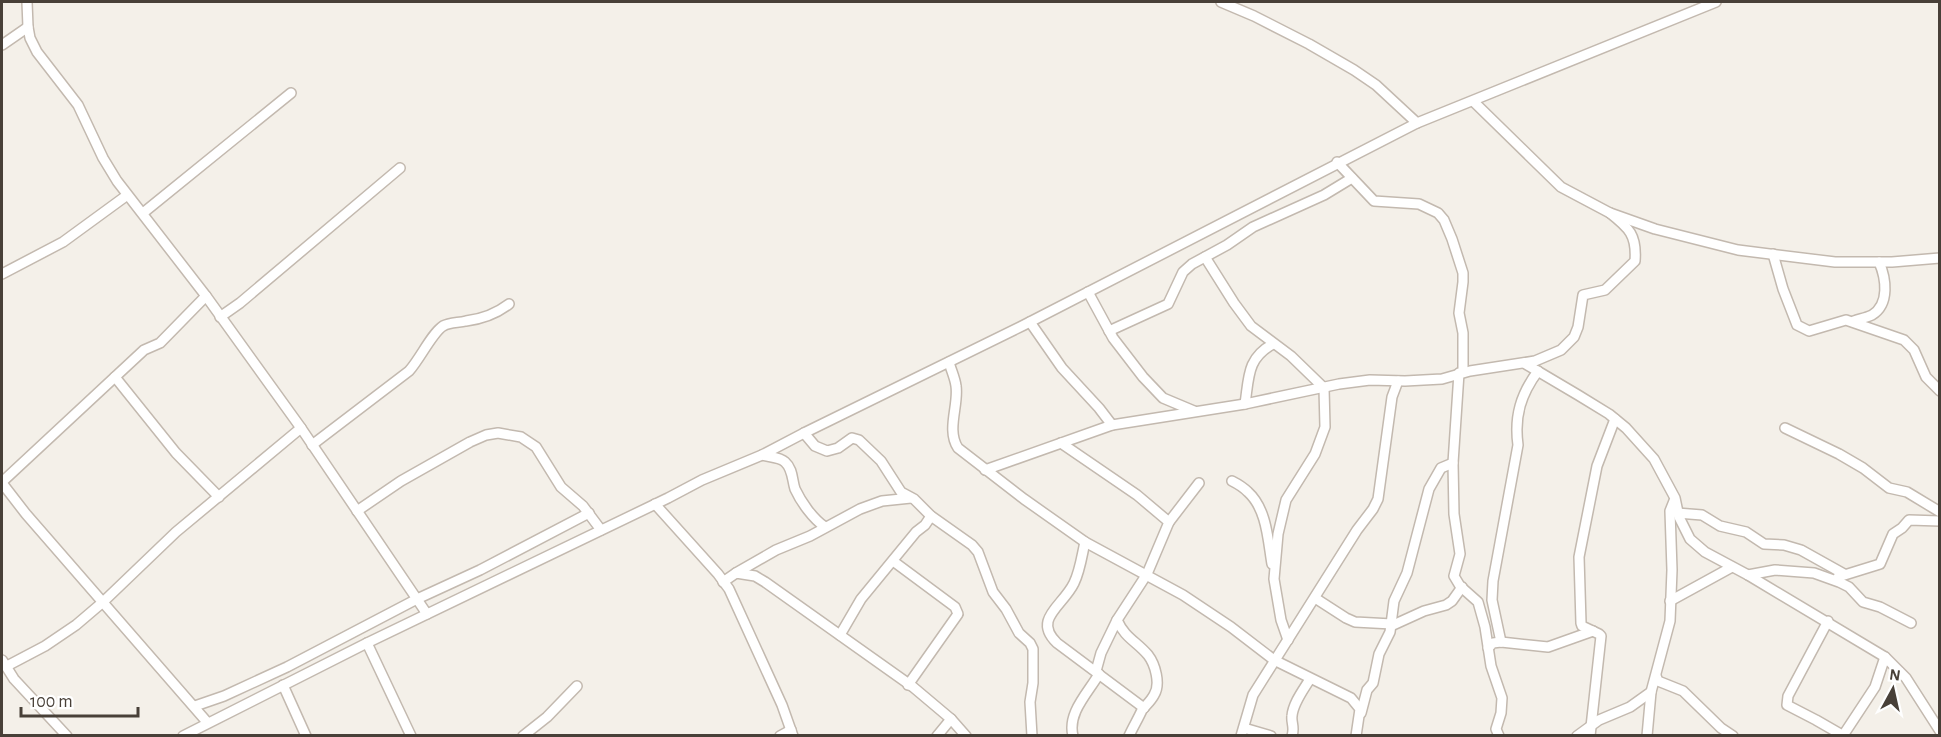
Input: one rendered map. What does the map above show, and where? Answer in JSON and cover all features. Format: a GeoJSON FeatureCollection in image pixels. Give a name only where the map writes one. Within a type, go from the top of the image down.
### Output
{"type":"FeatureCollection","features":[{"type":"Feature","properties":{"kind":"street"},"geometry":{"type":"LineString","coordinates":[[27,2],[30,38],[37,52],[78,105],[103,158],[126,196],[143,213],[206,296],[312,445],[427,614]]}},
{"type":"Feature","properties":{"kind":"street"},"geometry":{"type":"LineString","coordinates":[[1221,2],[1272,25],[1354,70],[1376,85],[1416,123]]}},
{"type":"Feature","properties":{"kind":"street"},"geometry":{"type":"LineString","coordinates":[[183,735],[200,732],[207,722],[702,480],[762,455],[1030,322],[1416,123],[1474,102],[1716,2]]}},
{"type":"Feature","properties":{"kind":"street"},"geometry":{"type":"LineString","coordinates":[[2,45],[28,27]]}},
{"type":"Feature","properties":{"kind":"street"},"geometry":{"type":"LineString","coordinates":[[143,213],[291,93]]}},
{"type":"Feature","properties":{"kind":"street"},"geometry":{"type":"LineString","coordinates":[[1474,102],[1552,181],[1610,213],[1718,246],[1773,254],[1835,262],[1940,258]]}},
{"type":"Feature","properties":{"kind":"street"},"geometry":{"type":"LineString","coordinates":[[1337,162],[1374,201],[1419,204],[1438,213],[1444,220],[1452,239],[1462,273],[1459,313],[1463,333],[1453,463],[1454,514],[1460,554],[1454,576],[1478,602],[1485,627],[1491,666],[1502,698],[1502,713],[1496,729],[1499,735]]}},
{"type":"Feature","properties":{"kind":"street"},"geometry":{"type":"LineString","coordinates":[[220,317],[240,303],[400,168]]}},
{"type":"Feature","properties":{"kind":"street"},"geometry":{"type":"LineString","coordinates":[[1109,331],[1168,304],[1184,272],[1205,257],[1253,227],[1324,195],[1352,178]]}},
{"type":"Feature","properties":{"kind":"street"},"geometry":{"type":"LineString","coordinates":[[2,274],[63,242],[126,196]]}},
{"type":"Feature","properties":{"kind":"street"},"geometry":{"type":"LineString","coordinates":[[986,470],[1112,425],[1245,404],[1339,384],[1375,380],[1442,379],[1461,373],[1535,361],[1561,350],[1574,337],[1583,296],[1605,290],[1635,261],[1635,242],[1631,234],[1610,213]]}},
{"type":"Feature","properties":{"kind":"street"},"geometry":{"type":"LineString","coordinates":[[1773,254],[1797,325],[1809,331],[1837,322],[1854,321],[1873,314],[1878,309],[1886,285],[1885,275],[1879,262]]}},
{"type":"Feature","properties":{"kind":"street"},"geometry":{"type":"LineString","coordinates":[[1205,257],[1251,326],[1296,361],[1324,388],[1325,427],[1315,454],[1281,512],[1274,579]]}},
{"type":"Feature","properties":{"kind":"street"},"geometry":{"type":"LineString","coordinates":[[1088,292],[1109,331],[1143,377],[1159,394],[1194,411]]}},
{"type":"Feature","properties":{"kind":"street"},"geometry":{"type":"LineString","coordinates":[[206,296],[160,343],[144,350],[2,483],[207,722]]}},
{"type":"Feature","properties":{"kind":"street"},"geometry":{"type":"LineString","coordinates":[[312,445],[409,371],[441,328],[448,324],[486,317],[509,304]]}},
{"type":"Feature","properties":{"kind":"street"},"geometry":{"type":"LineString","coordinates":[[1854,321],[1908,343],[1914,350],[1926,377],[1940,391]]}},
{"type":"Feature","properties":{"kind":"street"},"geometry":{"type":"LineString","coordinates":[[1030,322],[1062,368],[1112,425]]}},
{"type":"Feature","properties":{"kind":"street"},"geometry":{"type":"LineString","coordinates":[[1245,404],[1253,362],[1262,350],[1273,344]]}},
{"type":"Feature","properties":{"kind":"street"},"geometry":{"type":"LineString","coordinates":[[949,362],[956,386],[955,444],[986,470],[1085,542],[1147,574],[1231,627],[1274,660],[1351,698],[1356,702],[1361,713]]}},
{"type":"Feature","properties":{"kind":"street"},"geometry":{"type":"LineString","coordinates":[[1524,363],[1626,428],[1654,459],[1675,498],[1677,513],[1684,532],[1690,539],[1705,552],[1828,621],[1885,657],[1906,678],[1940,731]]}},
{"type":"Feature","properties":{"kind":"street"},"geometry":{"type":"LineString","coordinates":[[1501,642],[1492,600],[1493,581],[1518,445],[1515,422],[1524,396],[1538,371]]}},
{"type":"Feature","properties":{"kind":"street"},"geometry":{"type":"LineString","coordinates":[[115,377],[176,453],[219,497]]}},
{"type":"Feature","properties":{"kind":"street"},"geometry":{"type":"LineString","coordinates":[[1375,380],[1382,384],[1392,397]]}},
{"type":"Feature","properties":{"kind":"street"},"geometry":{"type":"LineString","coordinates":[[1271,735],[1242,732],[1253,695],[1378,499],[1392,397],[1398,381]]}},
{"type":"Feature","properties":{"kind":"street"},"geometry":{"type":"LineString","coordinates":[[1590,731],[1601,636],[1581,623],[1579,556],[1597,466],[1615,419]]}},
{"type":"Feature","properties":{"kind":"street"},"geometry":{"type":"LineString","coordinates":[[67,735],[14,679],[4,663],[45,646],[76,625],[176,532],[300,428]]}},
{"type":"Feature","properties":{"kind":"street"},"geometry":{"type":"LineString","coordinates":[[1785,428],[1839,454],[1863,468],[1889,488],[1907,492],[1940,512]]}},
{"type":"Feature","properties":{"kind":"street"},"geometry":{"type":"LineString","coordinates":[[357,511],[401,481],[470,442],[498,433],[521,437],[532,444],[561,487],[589,513],[601,530]]}},
{"type":"Feature","properties":{"kind":"street"},"geometry":{"type":"LineString","coordinates":[[804,433],[815,446],[827,451],[838,448],[852,438],[859,440],[881,461],[901,492],[914,498],[931,516],[972,545],[978,552],[993,592],[1006,609],[1019,633],[1033,649],[1033,683],[1030,702],[1032,735]]}},
{"type":"Feature","properties":{"kind":"street"},"geometry":{"type":"LineString","coordinates":[[1062,443],[1137,495],[1169,522]]}},
{"type":"Feature","properties":{"kind":"street"},"geometry":{"type":"LineString","coordinates":[[762,455],[783,460],[786,463],[796,491],[817,521],[825,527]]}},
{"type":"Feature","properties":{"kind":"street"},"geometry":{"type":"LineString","coordinates":[[1358,735],[1366,693],[1373,683],[1379,654],[1388,640],[1394,601],[1407,573],[1429,489],[1441,468],[1453,463]]}},
{"type":"Feature","properties":{"kind":"street"},"geometry":{"type":"LineString","coordinates":[[1232,481],[1250,493],[1264,520],[1281,620],[1288,640]]}},
{"type":"Feature","properties":{"kind":"street"},"geometry":{"type":"LineString","coordinates":[[1072,735],[1070,726],[1073,714],[1097,673],[1101,652],[1117,620],[1147,574],[1169,522],[1199,483]]}},
{"type":"Feature","properties":{"kind":"street"},"geometry":{"type":"LineString","coordinates":[[723,582],[776,550],[810,536],[851,513],[882,501],[914,498]]}},
{"type":"Feature","properties":{"kind":"street"},"geometry":{"type":"LineString","coordinates":[[1647,735],[1651,692],[1670,621],[1672,570],[1670,511],[1675,498]]}},
{"type":"Feature","properties":{"kind":"street"},"geometry":{"type":"LineString","coordinates":[[655,504],[723,582],[739,610],[792,733],[780,735]]}},
{"type":"Feature","properties":{"kind":"street"},"geometry":{"type":"LineString","coordinates":[[195,706],[224,696],[287,667],[589,513]]}},
{"type":"Feature","properties":{"kind":"street"},"geometry":{"type":"LineString","coordinates":[[1677,513],[1702,515],[1720,526],[1746,532],[1764,544],[1784,545],[1801,550],[1844,574]]}},
{"type":"Feature","properties":{"kind":"street"},"geometry":{"type":"LineString","coordinates":[[840,635],[857,606],[931,516]]}},
{"type":"Feature","properties":{"kind":"street"},"geometry":{"type":"LineString","coordinates":[[1833,579],[1880,564],[1893,534],[1909,520],[1940,521]]}},
{"type":"Feature","properties":{"kind":"street"},"geometry":{"type":"LineString","coordinates":[[1085,542],[1074,584],[1047,621],[1046,628],[1049,636],[1057,643],[1143,708]]}},
{"type":"Feature","properties":{"kind":"street"},"geometry":{"type":"LineString","coordinates":[[893,561],[955,607],[958,614],[908,685]]}},
{"type":"Feature","properties":{"kind":"street"},"geometry":{"type":"LineString","coordinates":[[1670,601],[1732,567]]}},
{"type":"Feature","properties":{"kind":"street"},"geometry":{"type":"LineString","coordinates":[[1748,575],[1775,570],[1814,573],[1849,587],[1863,602],[1880,607],[1911,624]]}},
{"type":"Feature","properties":{"kind":"street"},"geometry":{"type":"LineString","coordinates":[[736,573],[755,576],[765,582],[908,685],[951,719],[966,735]]}},
{"type":"Feature","properties":{"kind":"street"},"geometry":{"type":"LineString","coordinates":[[1315,598],[1355,622],[1392,625],[1449,603],[1462,587]]}},
{"type":"Feature","properties":{"kind":"street"},"geometry":{"type":"LineString","coordinates":[[1117,620],[1131,641],[1148,654],[1155,667],[1157,689],[1143,708],[1129,735]]}},
{"type":"Feature","properties":{"kind":"street"},"geometry":{"type":"LineString","coordinates":[[1828,621],[1788,696],[1786,705],[1790,708],[1844,734],[1875,687],[1885,657]]}},
{"type":"Feature","properties":{"kind":"street"},"geometry":{"type":"LineString","coordinates":[[1488,648],[1501,642],[1548,647],[1593,631]]}},
{"type":"Feature","properties":{"kind":"street"},"geometry":{"type":"LineString","coordinates":[[367,643],[411,735]]}},
{"type":"Feature","properties":{"kind":"street"},"geometry":{"type":"LineString","coordinates":[[1656,676],[1658,681],[1683,691],[1721,728],[1732,735]]}},
{"type":"Feature","properties":{"kind":"street"},"geometry":{"type":"LineString","coordinates":[[1292,735],[1293,711],[1310,679]]}},
{"type":"Feature","properties":{"kind":"street"},"geometry":{"type":"LineString","coordinates":[[283,685],[306,735]]}},
{"type":"Feature","properties":{"kind":"street"},"geometry":{"type":"LineString","coordinates":[[523,735],[547,717],[577,686]]}},
{"type":"Feature","properties":{"kind":"street"},"geometry":{"type":"LineString","coordinates":[[1577,735],[1590,731],[1599,720],[1630,707],[1651,692]]}},
{"type":"Feature","properties":{"kind":"street"},"geometry":{"type":"LineString","coordinates":[[937,735],[951,719]]}}]}
